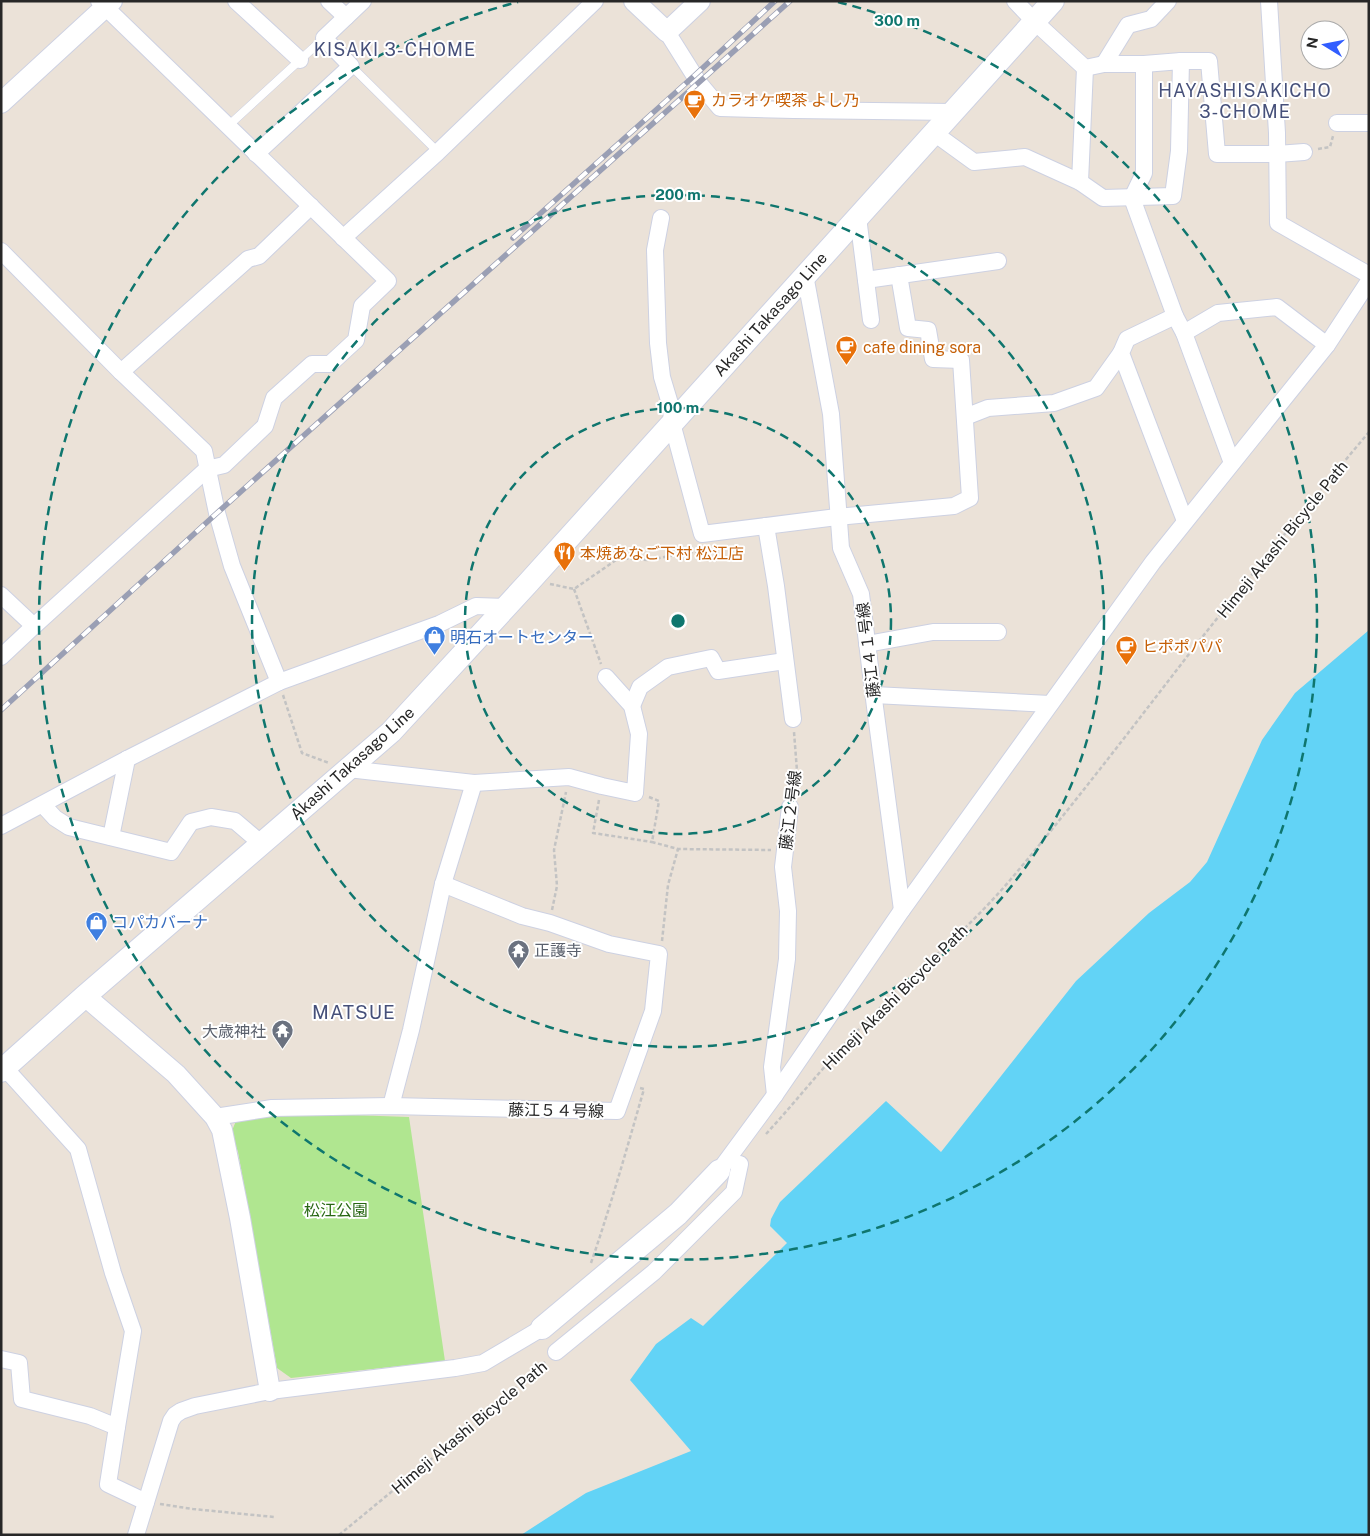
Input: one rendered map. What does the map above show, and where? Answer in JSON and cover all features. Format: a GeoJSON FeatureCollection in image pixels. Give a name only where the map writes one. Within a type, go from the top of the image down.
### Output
{"type":"FeatureCollection","features":[{"type":"Feature","properties":{"kind":"main road","name":"Akashi Takasago Line"},"geometry":{"type":"LineString","coordinates":[[3,1069],[391,732],[1053,1]]}},
{"type":"Feature","properties":{"kind":"main road"},"geometry":{"type":"LineString","coordinates":[[542,1328],[678,1214],[729,1167]]}},
{"type":"Feature","properties":{"kind":"street"},"geometry":{"type":"LineString","coordinates":[[236,1],[300,60]]}},
{"type":"Feature","properties":{"kind":"street"},"geometry":{"type":"LineString","coordinates":[[329,1],[346,17]]}},
{"type":"Feature","properties":{"kind":"street"},"geometry":{"type":"LineString","coordinates":[[256,154],[352,66],[324,38],[363,1]]}},
{"type":"Feature","properties":{"kind":"street"},"geometry":{"type":"LineString","coordinates":[[343,238],[438,152],[595,1]]}},
{"type":"Feature","properties":{"kind":"street"},"geometry":{"type":"LineString","coordinates":[[634,1],[667,32],[698,83],[720,108],[953,112]]}},
{"type":"Feature","properties":{"kind":"street"},"geometry":{"type":"LineString","coordinates":[[667,32],[700,1]]}},
{"type":"Feature","properties":{"kind":"street"},"geometry":{"type":"LineString","coordinates":[[1015,1],[1085,68],[1080,182]]}},
{"type":"Feature","properties":{"kind":"street"},"geometry":{"type":"LineString","coordinates":[[1104,64],[1128,25],[1151,19],[1168,1]]}},
{"type":"Feature","properties":{"kind":"street"},"geometry":{"type":"LineString","coordinates":[[1269,1],[1277,154],[1278,223],[1369,275]]}},
{"type":"Feature","properties":{"kind":"street"},"geometry":{"type":"LineString","coordinates":[[1,103],[106,3],[256,154],[388,281],[362,306],[356,340],[330,364],[312,364],[274,398],[265,426],[224,465],[207,469],[1,657]]}},
{"type":"Feature","properties":{"kind":"street"},"geometry":{"type":"LineString","coordinates":[[934,133],[974,162],[1025,157],[1080,182],[1103,198],[1173,196],[1179,151],[1181,61]]}},
{"type":"Feature","properties":{"kind":"street"},"geometry":{"type":"LineString","coordinates":[[1085,68],[1104,64],[1209,61],[1217,154],[1304,152]]}},
{"type":"Feature","properties":{"kind":"street"},"geometry":{"type":"LineString","coordinates":[[1144,64],[1144,173],[1132,198],[1174,316],[1184,334],[1232,463]]}},
{"type":"Feature","properties":{"kind":"street"},"geometry":{"type":"LineString","coordinates":[[1337,123],[1369,123]]}},
{"type":"Feature","properties":{"kind":"street"},"geometry":{"type":"LineString","coordinates":[[122,372],[248,259],[259,256],[311,206]]}},
{"type":"Feature","properties":{"kind":"street"},"geometry":{"type":"LineString","coordinates":[[858,216],[871,320]]}},
{"type":"Feature","properties":{"kind":"street"},"geometry":{"type":"LineString","coordinates":[[661,218],[655,250],[658,343],[662,377],[671,407],[672,423],[702,534],[837,517],[954,506],[970,498],[961,360],[933,359],[928,330],[908,328],[899,275]]}},
{"type":"Feature","properties":{"kind":"street"},"geometry":{"type":"LineString","coordinates":[[1,251],[204,451],[217,513],[232,566],[279,682]]}},
{"type":"Feature","properties":{"kind":"street"},"geometry":{"type":"LineString","coordinates":[[866,280],[998,261]]}},
{"type":"Feature","properties":{"kind":"street","name":"藤江４１号線"},"geometry":{"type":"LineString","coordinates":[[805,275],[831,414],[837,517],[841,548],[861,594],[902,910]]}},
{"type":"Feature","properties":{"kind":"street"},"geometry":{"type":"LineString","coordinates":[[556,1352],[654,1272],[734,1192],[729,1167],[775,1095],[902,910],[1152,562],[1327,344],[1369,281]]}},
{"type":"Feature","properties":{"kind":"street"},"geometry":{"type":"LineString","coordinates":[[1184,334],[1218,313],[1277,307],[1327,344]]}},
{"type":"Feature","properties":{"kind":"street"},"geometry":{"type":"LineString","coordinates":[[965,417],[988,408],[1054,403],[1096,388],[1121,353],[1127,340],[1174,316]]}},
{"type":"Feature","properties":{"kind":"street"},"geometry":{"type":"LineString","coordinates":[[1121,353],[1185,521]]}},
{"type":"Feature","properties":{"kind":"street"},"geometry":{"type":"LineString","coordinates":[[766,526],[776,586],[792,719]]}},
{"type":"Feature","properties":{"kind":"street"},"geometry":{"type":"LineString","coordinates":[[1,595],[34,626]]}},
{"type":"Feature","properties":{"kind":"street"},"geometry":{"type":"LineString","coordinates":[[1,826],[127,759],[279,682],[438,624],[476,606],[506,607]]}},
{"type":"Feature","properties":{"kind":"street"},"geometry":{"type":"LineString","coordinates":[[868,644],[933,632],[998,632]]}},
{"type":"Feature","properties":{"kind":"street"},"geometry":{"type":"LineString","coordinates":[[632,706],[640,687],[668,667],[711,658],[718,671],[785,661]]}},
{"type":"Feature","properties":{"kind":"street"},"geometry":{"type":"LineString","coordinates":[[348,769],[474,783],[569,777],[635,793],[639,734],[632,706],[606,677]]}},
{"type":"Feature","properties":{"kind":"street"},"geometry":{"type":"LineString","coordinates":[[874,695],[1050,704]]}},
{"type":"Feature","properties":{"kind":"street"},"geometry":{"type":"LineString","coordinates":[[111,837],[127,759]]}},
{"type":"Feature","properties":{"kind":"street"},"geometry":{"type":"LineString","coordinates":[[215,1117],[272,1108],[391,1106],[411,1030],[443,884],[474,783]]}},
{"type":"Feature","properties":{"kind":"street"},"geometry":{"type":"LineString","coordinates":[[43,805],[55,818],[69,827],[171,852],[191,822],[211,817],[235,822],[262,844]]}},
{"type":"Feature","properties":{"kind":"street","name":"藤江２号線"},"geometry":{"type":"LineString","coordinates":[[775,1095],[772,1067],[787,959],[788,911],[783,867],[790,807]]}},
{"type":"Feature","properties":{"kind":"street"},"geometry":{"type":"LineString","coordinates":[[443,884],[522,916],[550,923],[609,944],[659,954]]}},
{"type":"Feature","properties":{"kind":"street","name":"藤江５４号線"},"geometry":{"type":"LineString","coordinates":[[391,1106],[617,1111],[652,1011],[659,954]]}},
{"type":"Feature","properties":{"kind":"street"},"geometry":{"type":"LineString","coordinates":[[85,996],[176,1074],[215,1117],[222,1130],[270,1391]]}},
{"type":"Feature","properties":{"kind":"street"},"geometry":{"type":"LineString","coordinates":[[3,1069],[78,1149],[133,1331],[108,1484],[146,1502]]}},
{"type":"Feature","properties":{"kind":"street"},"geometry":{"type":"LineString","coordinates":[[136,1535],[166,1437],[175,1415],[195,1406],[270,1391],[483,1363],[542,1328]]}},
{"type":"Feature","properties":{"kind":"street"},"geometry":{"type":"LineString","coordinates":[[1,1359],[19,1363],[22,1399],[90,1416],[117,1427]]}},
{"type":"Feature","properties":{"kind":"lane"},"geometry":{"type":"LineString","coordinates":[[228,126],[324,38]]}},
{"type":"Feature","properties":{"kind":"lane"},"geometry":{"type":"LineString","coordinates":[[352,66],[438,152]]}},
{"type":"Feature","properties":{"kind":"path"},"geometry":{"type":"LineString","coordinates":[[1304,152],[1330,147],[1337,123]]}},
{"type":"Feature","properties":{"kind":"path","name":"Himeji Akashi Bicycle Path"},"geometry":{"type":"LineString","coordinates":[[765,1136],[865,1022],[956,937],[1011,879],[1284,534],[1369,432]]}},
{"type":"Feature","properties":{"kind":"path"},"geometry":{"type":"LineString","coordinates":[[555,585],[574,589],[619,558],[648,560],[712,548]]}},
{"type":"Feature","properties":{"kind":"path"},"geometry":{"type":"LineString","coordinates":[[574,589],[606,677]]}},
{"type":"Feature","properties":{"kind":"path"},"geometry":{"type":"LineString","coordinates":[[279,682],[302,753],[348,769]]}},
{"type":"Feature","properties":{"kind":"path","name":"藤江２号線"},"geometry":{"type":"LineString","coordinates":[[790,807],[797,771],[792,719]]}},
{"type":"Feature","properties":{"kind":"path"},"geometry":{"type":"LineString","coordinates":[[550,923],[557,886],[554,850],[569,777]]}},
{"type":"Feature","properties":{"kind":"path"},"geometry":{"type":"LineString","coordinates":[[602,786],[593,833],[652,842],[678,849],[785,851]]}},
{"type":"Feature","properties":{"kind":"path"},"geometry":{"type":"LineString","coordinates":[[635,793],[659,801],[652,842]]}},
{"type":"Feature","properties":{"kind":"path"},"geometry":{"type":"LineString","coordinates":[[659,954],[668,885],[678,849]]}},
{"type":"Feature","properties":{"kind":"path"},"geometry":{"type":"LineString","coordinates":[[590,1265],[610,1206],[644,1089],[627,1083]]}},
{"type":"Feature","properties":{"kind":"path","name":"Himeji Akashi Bicycle Path"},"geometry":{"type":"LineString","coordinates":[[339,1535],[486,1414],[556,1352]]}},
{"type":"Feature","properties":{"kind":"path"},"geometry":{"type":"LineString","coordinates":[[146,1502],[193,1509],[274,1516]]}},
{"type":"Feature","properties":{"kind":"green space","name":"松江公園"},"geometry":{"type":"Polygon","coordinates":[[[294,1113],[409,1117],[445,1361],[291,1378],[277,1368],[238,1152],[231,1133],[236,1121],[294,1113]]]}},
{"type":"Feature","properties":{"kind":"water"},"geometry":{"type":"Polygon","coordinates":[[[1369,630],[1369,1535],[521,1535],[586,1493],[691,1451],[630,1380],[656,1344],[691,1318],[703,1326],[787,1243],[770,1226],[771,1219],[780,1202],[886,1101],[941,1152],[1076,981],[1149,913],[1190,882],[1207,862],[1262,740],[1295,693],[1369,630]]]}},
{"type":"Feature","properties":{"kind":"railway"},"geometry":{"type":"LineString","coordinates":[[513,238],[775,1]]}},
{"type":"Feature","properties":{"kind":"railway"},"geometry":{"type":"LineString","coordinates":[[1,710],[217,513],[790,1]]}},
{"type":"Feature","properties":{"kind":"place","name":"カラオケ喫茶 よし乃"},"geometry":{"type":"Point","coordinates":[695,119]}},
{"type":"Feature","properties":{"kind":"place","name":"cafe dining sora"},"geometry":{"type":"Point","coordinates":[847,366]}},
{"type":"Feature","properties":{"kind":"place","name":"本焼あなご下村 松江店"},"geometry":{"type":"Point","coordinates":[564,572]}},
{"type":"Feature","properties":{"kind":"place","name":"明石オートセンター"},"geometry":{"type":"Point","coordinates":[434,656]}},
{"type":"Feature","properties":{"kind":"place","name":"ヒポポパパ"},"geometry":{"type":"Point","coordinates":[1126,665]}},
{"type":"Feature","properties":{"kind":"place","name":"コパカバーナ"},"geometry":{"type":"Point","coordinates":[96,941]}},
{"type":"Feature","properties":{"kind":"place","name":"正護寺"},"geometry":{"type":"Point","coordinates":[518,969]}},
{"type":"Feature","properties":{"kind":"place","name":"大歳神社"},"geometry":{"type":"Point","coordinates":[282,1050]}},
{"type":"Feature","properties":{"kind":"district","name":"KISAKI 3-CHOME"},"geometry":{"type":"Point","coordinates":[395,50]}},
{"type":"Feature","properties":{"kind":"district","name":"HAYASHISAKICHO 3-CHOME"},"geometry":{"type":"Point","coordinates":[1245,101]}},
{"type":"Feature","properties":{"kind":"district","name":"MATSUE"},"geometry":{"type":"Point","coordinates":[354,1012]}}]}
